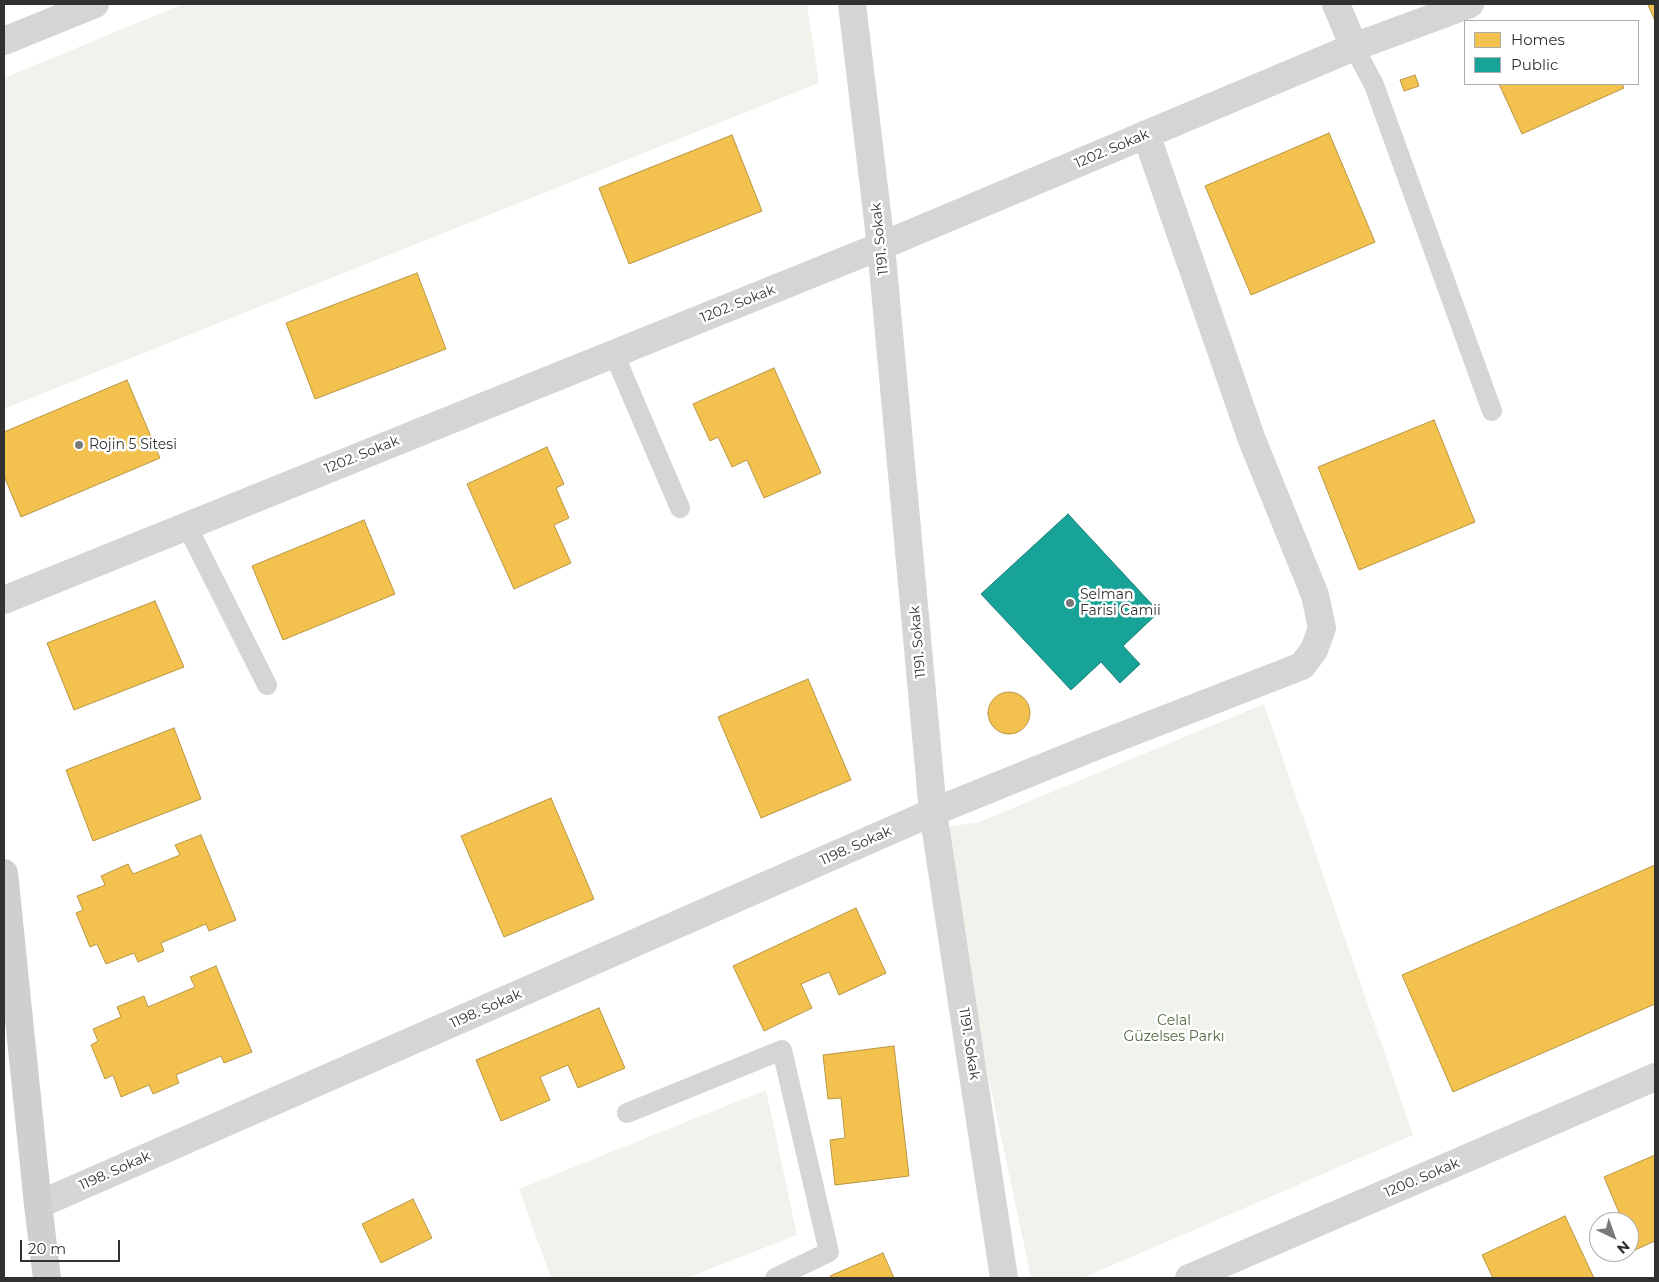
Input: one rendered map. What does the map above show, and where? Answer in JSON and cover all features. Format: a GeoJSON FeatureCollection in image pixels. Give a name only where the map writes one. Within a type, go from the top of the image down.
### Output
{"type":"FeatureCollection","features":[{"type":"Feature","properties":{"kind":"street"},"geometry":{"type":"LineString","coordinates":[[4,40],[95,4]]}},
{"type":"Feature","properties":{"kind":"street","name":"1191. Sokak"},"geometry":{"type":"LineString","coordinates":[[852,4],[881,246],[933,812],[1004,1278]]}},
{"type":"Feature","properties":{"kind":"street"},"geometry":{"type":"LineString","coordinates":[[1336,4],[1354,47]]}},
{"type":"Feature","properties":{"kind":"street","name":"1202. Sokak"},"geometry":{"type":"LineString","coordinates":[[4,600],[881,246],[1354,47],[1470,4]]}},
{"type":"Feature","properties":{"kind":"street","name":"1198. Sokak"},"geometry":{"type":"LineString","coordinates":[[38,1205],[933,812],[1302,666],[1314,650],[1322,628],[1315,595],[1252,440],[1146,134]]}},
{"type":"Feature","properties":{"kind":"street"},"geometry":{"type":"LineString","coordinates":[[4,873],[47,1278]]}},
{"type":"Feature","properties":{"kind":"street","name":"1200. Sokak"},"geometry":{"type":"LineString","coordinates":[[1188,1278],[1655,1077]]}},
{"type":"Feature","properties":{"kind":"lane"},"geometry":{"type":"LineString","coordinates":[[1354,47],[1374,85],[1492,411]]}},
{"type":"Feature","properties":{"kind":"lane"},"geometry":{"type":"LineString","coordinates":[[614,354],[680,508]]}},
{"type":"Feature","properties":{"kind":"lane"},"geometry":{"type":"LineString","coordinates":[[187,526],[267,685]]}},
{"type":"Feature","properties":{"kind":"lane"},"geometry":{"type":"LineString","coordinates":[[627,1113],[782,1050],[829,1252],[775,1278]]}},
{"type":"Feature","properties":{"kind":"green space"},"geometry":{"type":"Polygon","coordinates":[[[183,4],[807,4],[819,83],[4,409],[4,78],[183,4]]]}},
{"type":"Feature","properties":{"kind":"green space","name":"Celal Güzelses Parkı"},"geometry":{"type":"Polygon","coordinates":[[[1264,704],[1413,1135],[1083,1278],[1031,1278],[936,829],[979,822],[1264,704]]]}},
{"type":"Feature","properties":{"kind":"green space"},"geometry":{"type":"Polygon","coordinates":[[[766,1090],[797,1235],[687,1278],[551,1278],[519,1189],[766,1090]]]}},
{"type":"Feature","properties":{"kind":"building: Homes"},"geometry":{"type":"Polygon","coordinates":[[[1655,4],[1655,21],[1648,5],[1655,4]]]}},
{"type":"Feature","properties":{"kind":"building: Homes"},"geometry":{"type":"Polygon","coordinates":[[[1415,75],[1419,86],[1404,91],[1400,80],[1415,75]]]}},
{"type":"Feature","properties":{"kind":"building: Homes"},"geometry":{"type":"Polygon","coordinates":[[[1499,85],[1622,85],[1624,88],[1522,134],[1499,85]]]}},
{"type":"Feature","properties":{"kind":"building: Homes"},"geometry":{"type":"Polygon","coordinates":[[[1329,133],[1375,242],[1251,295],[1205,186],[1329,133]]]}},
{"type":"Feature","properties":{"kind":"building: Homes"},"geometry":{"type":"Polygon","coordinates":[[[732,135],[762,211],[629,264],[599,188],[732,135]]]}},
{"type":"Feature","properties":{"kind":"building: Homes"},"geometry":{"type":"Polygon","coordinates":[[[417,273],[446,349],[315,399],[286,323],[417,273]]]}},
{"type":"Feature","properties":{"kind":"building: Homes"},"geometry":{"type":"Polygon","coordinates":[[[774,368],[821,473],[764,498],[747,460],[732,467],[718,437],[710,441],[693,404],[774,368]]]}},
{"type":"Feature","properties":{"kind":"building: Homes","name":"Rojin 5 Sitesi"},"geometry":{"type":"Polygon","coordinates":[[[127,380],[160,458],[21,517],[4,476],[4,432],[127,380]]]}},
{"type":"Feature","properties":{"kind":"building: Homes"},"geometry":{"type":"Polygon","coordinates":[[[1434,420],[1475,522],[1359,570],[1318,467],[1434,420]]]}},
{"type":"Feature","properties":{"kind":"building: Homes"},"geometry":{"type":"Polygon","coordinates":[[[547,447],[564,484],[556,488],[569,518],[554,525],[571,563],[514,589],[467,484],[547,447]]]}},
{"type":"Feature","properties":{"kind":"building: Homes"},"geometry":{"type":"Polygon","coordinates":[[[364,520],[395,594],[283,640],[252,566],[364,520]]]}},
{"type":"Feature","properties":{"kind":"building: Homes"},"geometry":{"type":"Polygon","coordinates":[[[155,601],[184,667],[74,710],[47,643],[155,601]]]}},
{"type":"Feature","properties":{"kind":"building: Homes"},"geometry":{"type":"Polygon","coordinates":[[[808,679],[851,780],[761,818],[718,717],[808,679]]]}},
{"type":"Feature","properties":{"kind":"building: Homes"},"geometry":{"type":"Polygon","coordinates":[[[1009,692],[1024,698],[1030,713],[1024,728],[1009,734],[994,728],[988,713],[994,698],[1009,692]]]}},
{"type":"Feature","properties":{"kind":"building: Homes"},"geometry":{"type":"Polygon","coordinates":[[[174,728],[201,799],[93,841],[66,770],[174,728]]]}},
{"type":"Feature","properties":{"kind":"building: Homes"},"geometry":{"type":"Polygon","coordinates":[[[551,798],[594,899],[504,937],[461,836],[551,798]]]}},
{"type":"Feature","properties":{"kind":"building: Homes"},"geometry":{"type":"Polygon","coordinates":[[[201,835],[236,920],[209,931],[206,924],[161,943],[164,951],[138,962],[134,953],[106,964],[97,944],[90,947],[76,913],[83,910],[77,896],[105,885],[101,876],[128,864],[133,874],[180,855],[175,845],[201,835]]]}},
{"type":"Feature","properties":{"kind":"building: Homes"},"geometry":{"type":"Polygon","coordinates":[[[1655,865],[1655,1004],[1453,1092],[1402,975],[1655,865]]]}},
{"type":"Feature","properties":{"kind":"building: Homes"},"geometry":{"type":"Polygon","coordinates":[[[856,908],[886,973],[839,995],[829,972],[801,984],[812,1008],[764,1031],[733,966],[856,908]]]}},
{"type":"Feature","properties":{"kind":"building: Homes"},"geometry":{"type":"Polygon","coordinates":[[[216,966],[252,1052],[224,1063],[221,1056],[176,1075],[179,1083],[153,1094],[149,1085],[121,1097],[113,1075],[105,1079],[91,1045],[98,1041],[93,1029],[121,1017],[117,1007],[144,996],[148,1007],[195,987],[190,977],[216,966]]]}},
{"type":"Feature","properties":{"kind":"building: Homes"},"geometry":{"type":"Polygon","coordinates":[[[599,1008],[625,1068],[578,1088],[568,1065],[540,1077],[550,1100],[501,1121],[476,1060],[599,1008]]]}},
{"type":"Feature","properties":{"kind":"building: Homes"},"geometry":{"type":"Polygon","coordinates":[[[894,1046],[909,1176],[835,1185],[830,1140],[845,1138],[841,1098],[828,1099],[823,1055],[894,1046]]]}},
{"type":"Feature","properties":{"kind":"building: Homes"},"geometry":{"type":"Polygon","coordinates":[[[1655,1155],[1655,1241],[1639,1248],[1639,1212],[1619,1212],[1604,1177],[1655,1155]]]}},
{"type":"Feature","properties":{"kind":"building: Homes"},"geometry":{"type":"Polygon","coordinates":[[[413,1199],[432,1238],[381,1263],[362,1224],[413,1199]]]}},
{"type":"Feature","properties":{"kind":"building: Homes"},"geometry":{"type":"Polygon","coordinates":[[[1565,1216],[1594,1278],[1493,1278],[1482,1255],[1565,1216]]]}},
{"type":"Feature","properties":{"kind":"building: Homes"},"geometry":{"type":"Polygon","coordinates":[[[883,1253],[894,1278],[831,1278],[830,1276],[883,1253]]]}},
{"type":"Feature","properties":{"kind":"building: Public","name":"Selman Farisi Camii"},"geometry":{"type":"Polygon","coordinates":[[[1068,514],[1159,612],[1123,646],[1140,664],[1120,683],[1101,662],[1071,690],[981,594],[1068,514]]]}},
{"type":"Feature","properties":{"kind":"place","name":"Rojin 5 Sitesi"},"geometry":{"type":"Point","coordinates":[79,445]}},
{"type":"Feature","properties":{"kind":"place","name":"Selman Farisi Camii"},"geometry":{"type":"Point","coordinates":[1070,603]}}]}
